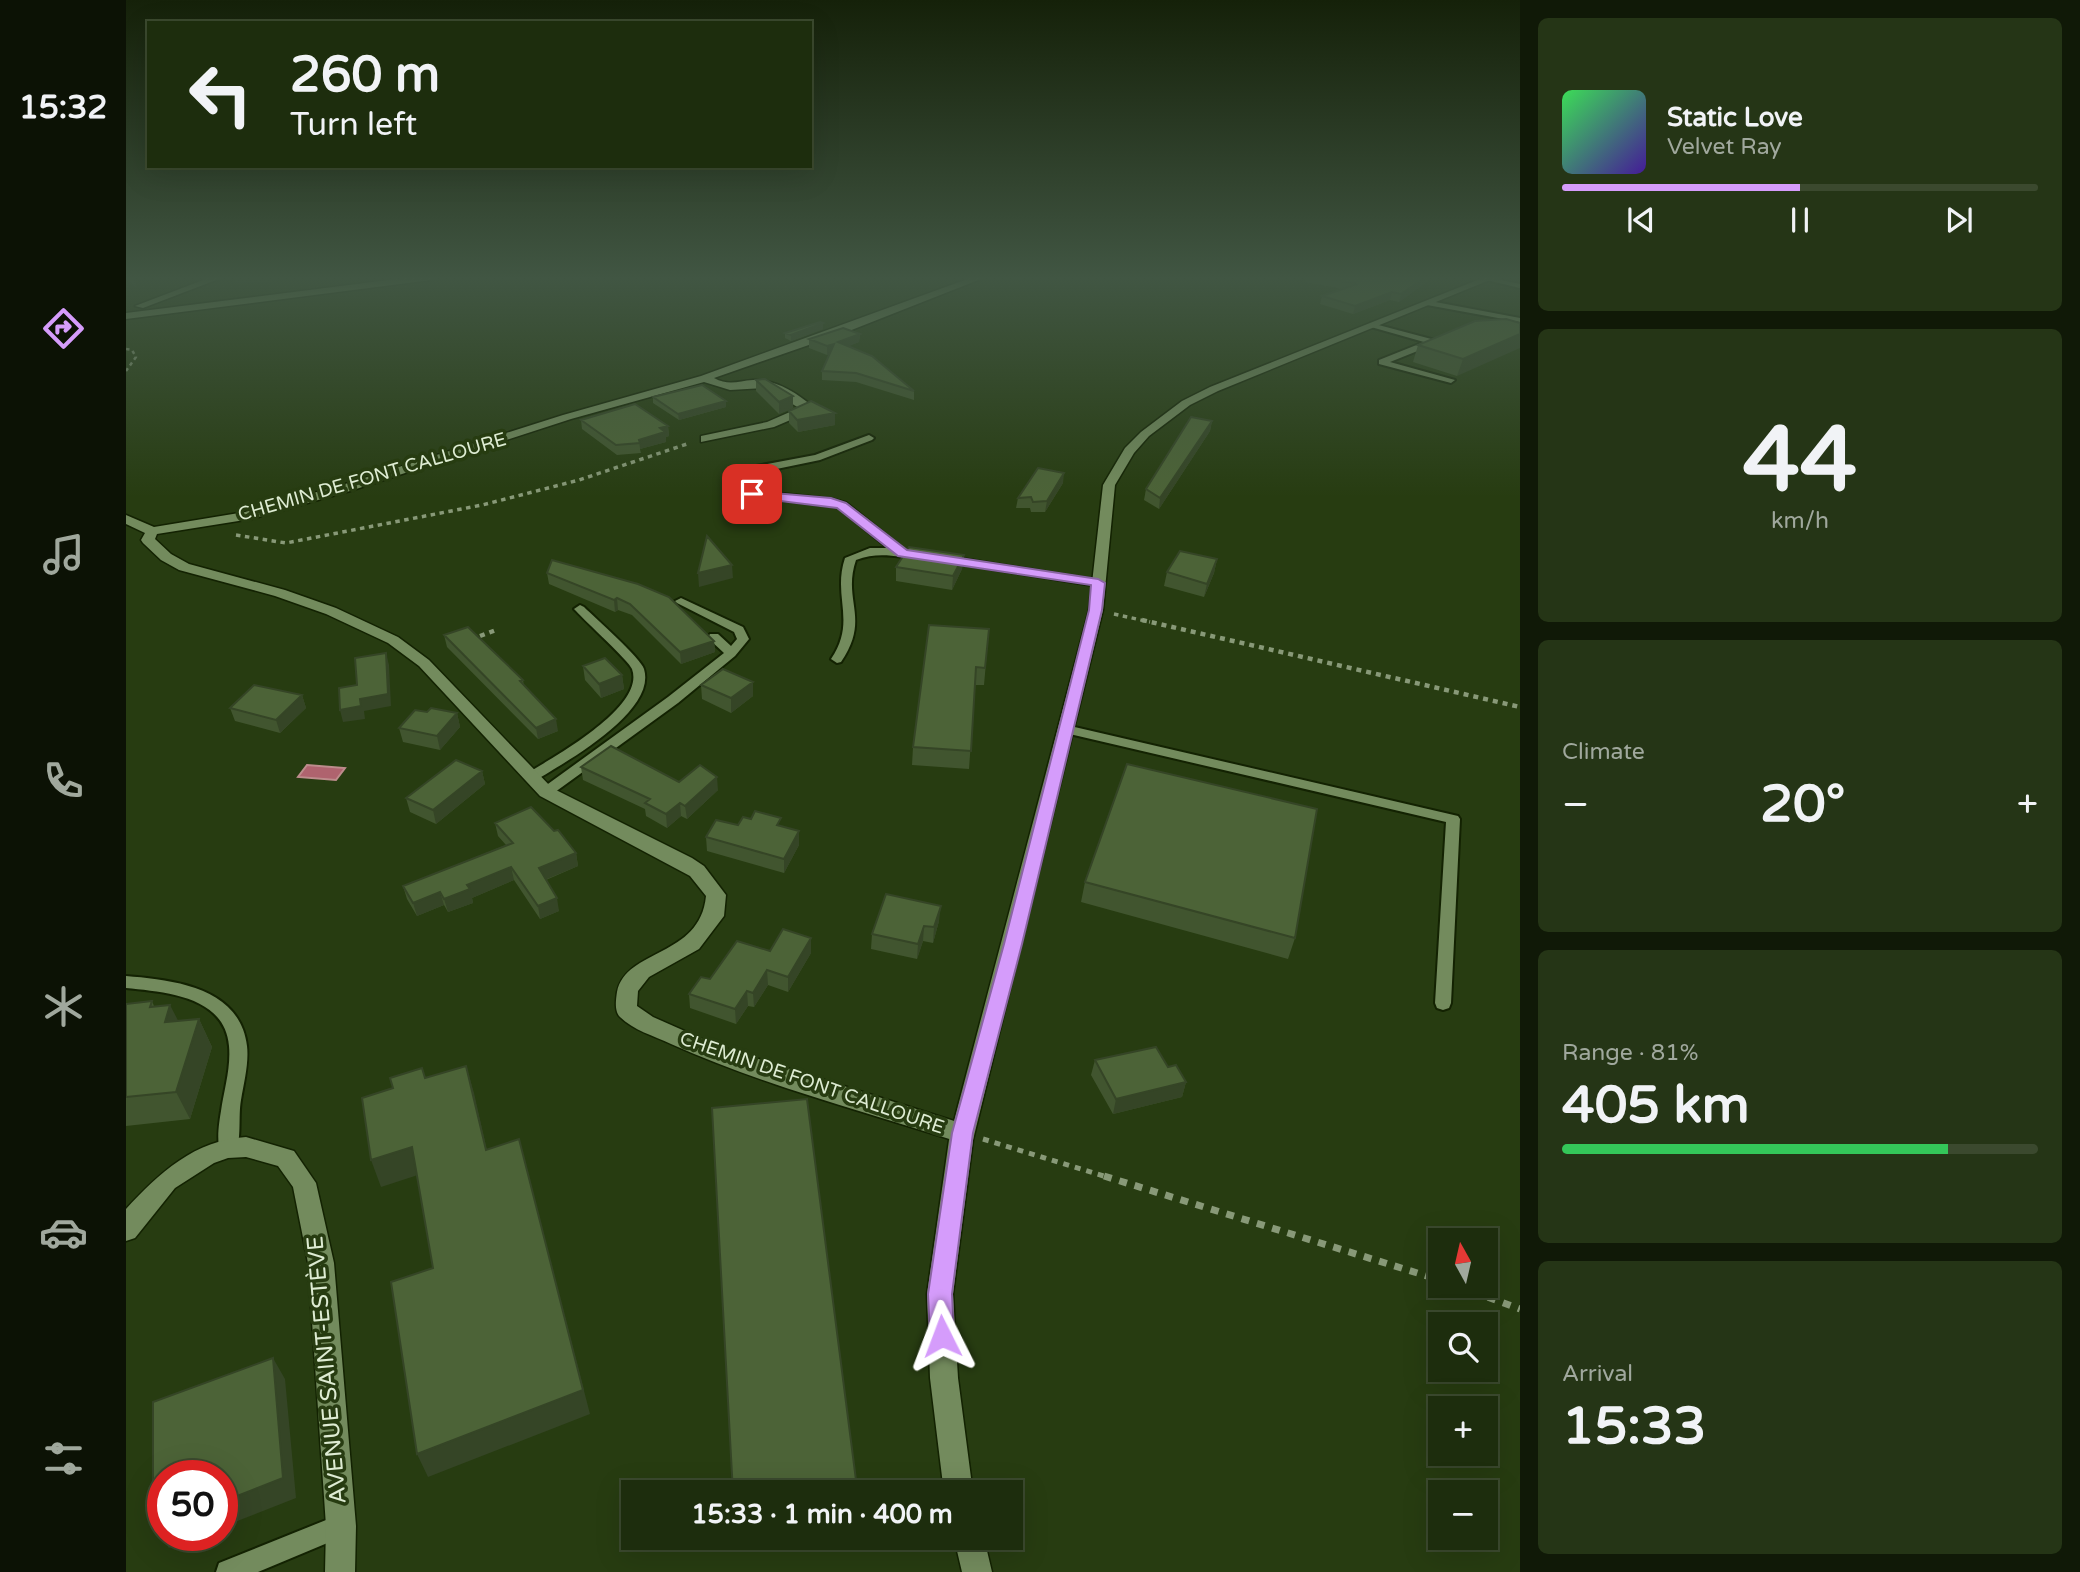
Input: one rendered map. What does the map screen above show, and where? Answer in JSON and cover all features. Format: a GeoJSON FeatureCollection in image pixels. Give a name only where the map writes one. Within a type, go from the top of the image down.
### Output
{"type":"FeatureCollection","features":[{"type":"Feature","properties":{"kind":"street","name":"CHEMIN DE FONT CALLOURE"},"geometry":{"type":"LineString","coordinates":[[784,350],[705,378],[566,417],[311,499],[201,524],[152,531],[148,540],[166,557],[184,567],[281,593],[373,629],[409,651],[436,675],[546,792],[685,863],[697,872],[716,895],[715,916],[692,944],[642,971],[628,989],[626,1010],[645,1023],[714,1054],[962,1133]]}},
{"type":"Feature","properties":{"kind":"street"},"geometry":{"type":"LineString","coordinates":[[957,1480],[944,1378],[940,1294],[962,1133],[1096,610],[1109,485],[1129,451],[1145,434],[1186,403],[1311,350]]}},
{"type":"Feature","properties":{"kind":"street"},"geometry":{"type":"LineString","coordinates":[[705,378],[721,388],[767,384],[805,405],[805,410],[770,425],[705,439]]}},
{"type":"Feature","properties":{"kind":"street"},"geometry":{"type":"LineString","coordinates":[[126,519],[152,531]]}},
{"type":"Feature","properties":{"kind":"street","name":"AVENUE SAINT-ESTÈVE"},"geometry":{"type":"LineString","coordinates":[[126,1230],[167,1181],[206,1156],[229,1148],[246,1147],[286,1158],[304,1183],[321,1264],[341,1526],[340,1572]]}},
{"type":"Feature","properties":{"kind":"street"},"geometry":{"type":"LineString","coordinates":[[972,1550],[977,1572]]}},
{"type":"Feature","properties":{"kind":"lane"},"geometry":{"type":"LineString","coordinates":[[1411,350],[1382,362],[1451,380]]}},
{"type":"Feature","properties":{"kind":"lane"},"geometry":{"type":"LineString","coordinates":[[869,438],[817,458],[740,472],[737,475],[737,483],[742,490],[752,494],[842,505],[899,551]]}},
{"type":"Feature","properties":{"kind":"lane"},"geometry":{"type":"LineString","coordinates":[[837,659],[845,650],[852,626],[845,570],[851,558],[870,551],[899,551],[1098,583]]}},
{"type":"Feature","properties":{"kind":"lane"},"geometry":{"type":"LineString","coordinates":[[546,792],[673,700],[731,653],[743,639],[739,630],[681,600]]}},
{"type":"Feature","properties":{"kind":"lane"},"geometry":{"type":"LineString","coordinates":[[531,777],[554,764],[623,713],[640,690],[642,674],[638,667],[580,609]]}},
{"type":"Feature","properties":{"kind":"lane"},"geometry":{"type":"LineString","coordinates":[[714,637],[731,653]]}},
{"type":"Feature","properties":{"kind":"lane"},"geometry":{"type":"LineString","coordinates":[[1066,729],[1453,818],[1443,1003]]}},
{"type":"Feature","properties":{"kind":"lane"},"geometry":{"type":"LineString","coordinates":[[126,982],[158,985],[204,997],[229,1016],[238,1044],[229,1113],[229,1148]]}},
{"type":"Feature","properties":{"kind":"lane"},"geometry":{"type":"LineString","coordinates":[[228,1572],[341,1526]]}},
{"type":"Feature","properties":{"kind":"path"},"geometry":{"type":"LineString","coordinates":[[126,371],[136,357],[132,350]]}},
{"type":"Feature","properties":{"kind":"path"},"geometry":{"type":"LineString","coordinates":[[201,524],[208,530],[286,543],[482,505],[553,488],[705,439]]}},
{"type":"Feature","properties":{"kind":"path"},"geometry":{"type":"LineString","coordinates":[[1096,610],[1520,707]]}},
{"type":"Feature","properties":{"kind":"path"},"geometry":{"type":"LineString","coordinates":[[480,636],[496,631]]}},
{"type":"Feature","properties":{"kind":"path"},"geometry":{"type":"LineString","coordinates":[[962,1133],[1428,1276]]}},
{"type":"Feature","properties":{"kind":"path"},"geometry":{"type":"LineString","coordinates":[[1490,1298],[1520,1309]]}},
{"type":"Feature","properties":{"kind":"shaded area"},"geometry":{"type":"Polygon","coordinates":[[[307,765],[345,768],[336,780],[298,777],[307,765]]]}},
{"type":"Feature","properties":{"kind":"building"},"geometry":{"type":"Polygon","coordinates":[[[831,350],[858,350],[872,356],[914,391],[856,373],[822,371],[831,350]]]}},
{"type":"Feature","properties":{"kind":"building"},"geometry":{"type":"Polygon","coordinates":[[[1435,350],[1483,350],[1463,359],[1435,350]]]}},
{"type":"Feature","properties":{"kind":"building"},"geometry":{"type":"Polygon","coordinates":[[[765,379],[793,396],[779,402],[756,380],[765,379]]]}},
{"type":"Feature","properties":{"kind":"building"},"geometry":{"type":"Polygon","coordinates":[[[702,385],[726,401],[678,414],[653,397],[702,385]]]}},
{"type":"Feature","properties":{"kind":"building"},"geometry":{"type":"Polygon","coordinates":[[[811,401],[835,413],[797,420],[789,411],[811,401]]]}},
{"type":"Feature","properties":{"kind":"building"},"geometry":{"type":"Polygon","coordinates":[[[635,404],[668,426],[660,428],[665,432],[639,440],[640,443],[616,445],[581,420],[635,404]]]}},
{"type":"Feature","properties":{"kind":"building"},"geometry":{"type":"Polygon","coordinates":[[[1191,417],[1212,421],[1160,498],[1146,489],[1191,417]]]}},
{"type":"Feature","properties":{"kind":"building"},"geometry":{"type":"Polygon","coordinates":[[[1038,468],[1064,473],[1047,501],[1033,502],[1031,497],[1018,498],[1038,468]]]}},
{"type":"Feature","properties":{"kind":"building"},"geometry":{"type":"Polygon","coordinates":[[[707,536],[732,565],[698,573],[707,536]]]}},
{"type":"Feature","properties":{"kind":"building"},"geometry":{"type":"Polygon","coordinates":[[[909,547],[964,555],[953,576],[896,567],[909,547]]]}},
{"type":"Feature","properties":{"kind":"building"},"geometry":{"type":"Polygon","coordinates":[[[1180,551],[1217,559],[1207,584],[1167,572],[1180,551]]]}},
{"type":"Feature","properties":{"kind":"building"},"geometry":{"type":"Polygon","coordinates":[[[552,560],[638,584],[669,597],[714,641],[680,652],[630,604],[547,573],[552,560]]]}},
{"type":"Feature","properties":{"kind":"building"},"geometry":{"type":"Polygon","coordinates":[[[929,625],[989,629],[985,668],[976,667],[971,751],[913,747],[929,625]]]}},
{"type":"Feature","properties":{"kind":"building"},"geometry":{"type":"Polygon","coordinates":[[[468,627],[523,680],[520,681],[556,719],[536,728],[444,635],[468,627]]]}},
{"type":"Feature","properties":{"kind":"building"},"geometry":{"type":"Polygon","coordinates":[[[386,653],[388,694],[360,699],[361,706],[340,710],[339,688],[357,685],[355,658],[386,653]]]}},
{"type":"Feature","properties":{"kind":"building"},"geometry":{"type":"Polygon","coordinates":[[[605,658],[622,675],[599,684],[583,666],[605,658]]]}},
{"type":"Feature","properties":{"kind":"building"},"geometry":{"type":"Polygon","coordinates":[[[723,669],[753,682],[731,698],[701,685],[723,669]]]}},
{"type":"Feature","properties":{"kind":"building"},"geometry":{"type":"Polygon","coordinates":[[[254,685],[302,695],[276,720],[230,708],[254,685]]]}},
{"type":"Feature","properties":{"kind":"building"},"geometry":{"type":"Polygon","coordinates":[[[431,708],[457,713],[437,736],[399,728],[415,710],[427,712],[431,708]]]}},
{"type":"Feature","properties":{"kind":"building"},"geometry":{"type":"Polygon","coordinates":[[[611,746],[679,782],[700,765],[717,777],[685,806],[680,803],[666,814],[645,803],[650,799],[581,767],[611,746]]]}},
{"type":"Feature","properties":{"kind":"building"},"geometry":{"type":"Polygon","coordinates":[[[456,760],[482,771],[433,810],[406,798],[456,760]]]}},
{"type":"Feature","properties":{"kind":"building"},"geometry":{"type":"Polygon","coordinates":[[[1127,764],[1317,809],[1295,938],[1085,882],[1127,764]]]}},
{"type":"Feature","properties":{"kind":"building"},"geometry":{"type":"Polygon","coordinates":[[[531,807],[554,831],[558,830],[576,853],[539,868],[557,898],[538,906],[511,867],[467,885],[470,889],[444,899],[440,892],[413,903],[403,886],[513,843],[495,823],[531,807]]]}},
{"type":"Feature","properties":{"kind":"building"},"geometry":{"type":"Polygon","coordinates":[[[755,811],[781,818],[777,825],[799,831],[784,859],[706,837],[716,820],[738,825],[743,817],[751,819],[755,811]]]}},
{"type":"Feature","properties":{"kind":"building"},"geometry":{"type":"Polygon","coordinates":[[[886,894],[941,906],[934,927],[924,926],[918,944],[872,934],[886,894]]]}},
{"type":"Feature","properties":{"kind":"building"},"geometry":{"type":"Polygon","coordinates":[[[783,929],[811,938],[788,977],[767,970],[753,993],[747,991],[735,1009],[689,994],[701,977],[710,979],[737,941],[770,951],[783,929]]]}},
{"type":"Feature","properties":{"kind":"building"},"geometry":{"type":"Polygon","coordinates":[[[152,1001],[150,1007],[170,1005],[165,1022],[199,1019],[176,1092],[126,1097],[126,1004],[152,1001]]]}},
{"type":"Feature","properties":{"kind":"building"},"geometry":{"type":"Polygon","coordinates":[[[1156,1047],[1168,1067],[1176,1065],[1186,1082],[1116,1099],[1095,1060],[1156,1047]]]}},
{"type":"Feature","properties":{"kind":"building"},"geometry":{"type":"Polygon","coordinates":[[[466,1066],[486,1150],[519,1139],[583,1390],[417,1454],[391,1282],[433,1268],[412,1147],[371,1160],[362,1098],[393,1088],[390,1078],[422,1068],[425,1078],[466,1066]]]}},
{"type":"Feature","properties":{"kind":"building"},"geometry":{"type":"Polygon","coordinates":[[[807,1099],[856,1480],[732,1480],[712,1108],[807,1099]]]}},
{"type":"Feature","properties":{"kind":"building"},"geometry":{"type":"Polygon","coordinates":[[[273,1358],[283,1478],[238,1496],[238,1460],[153,1460],[153,1402],[273,1358]]]}},
{"type":"Feature","properties":{"kind":"route"},"geometry":{"type":"LineString","coordinates":[[752,494],[842,505],[903,554],[1098,583],[1096,610],[1013,944],[962,1133],[940,1294],[942,1336]]}}]}
